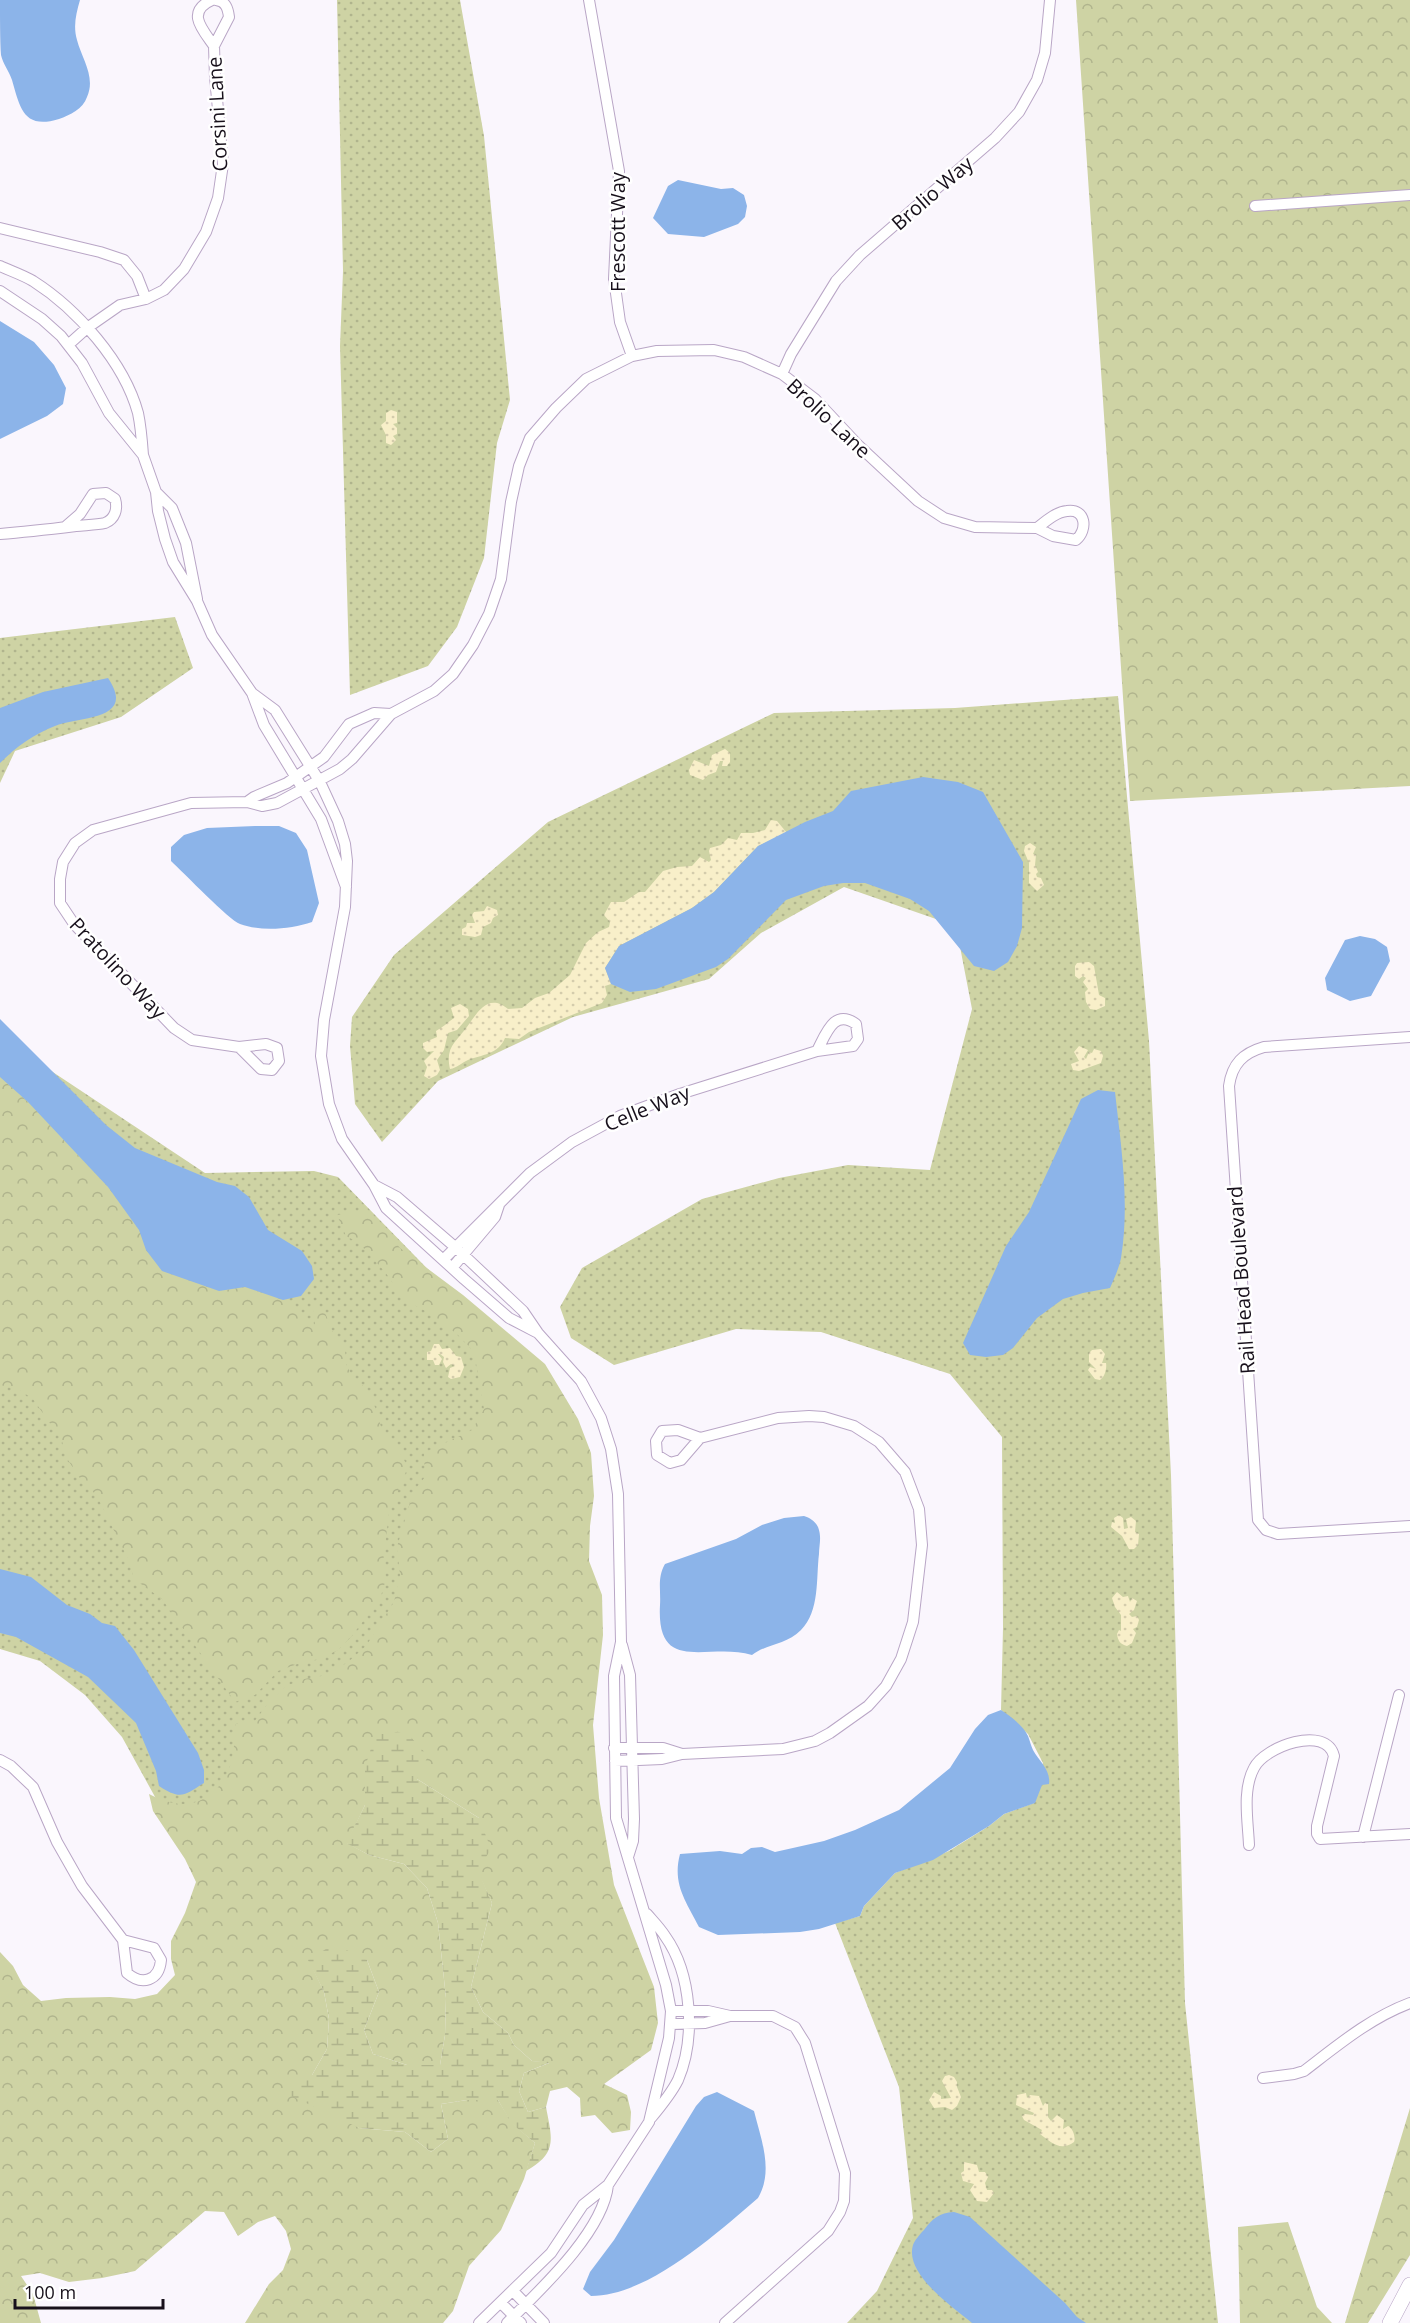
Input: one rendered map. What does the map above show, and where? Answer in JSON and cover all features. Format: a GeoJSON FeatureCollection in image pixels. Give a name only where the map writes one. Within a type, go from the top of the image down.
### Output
{"type":"FeatureCollection","features":[{"type":"Feature","properties":{"kind":"street","name":"Corsini Lane"},"geometry":{"type":"LineString","coordinates":[[68,345],[87,328],[120,305],[146,299],[164,290],[184,269],[206,232],[218,198],[223,164],[214,46],[229,17],[226,6],[221,1],[214,0],[202,7],[198,15],[198,23],[214,46]]}},
{"type":"Feature","properties":{"kind":"street","name":"Frescott Way"},"geometry":{"type":"LineString","coordinates":[[589,0],[619,171],[614,279],[620,322],[632,356]]}},
{"type":"Feature","properties":{"kind":"street","name":"Brolio Way"},"geometry":{"type":"LineString","coordinates":[[782,374],[791,354],[836,281],[861,255],[995,138],[1019,112],[1037,80],[1045,53],[1050,0]]}},
{"type":"Feature","properties":{"kind":"street"},"geometry":{"type":"LineString","coordinates":[[1255,206],[1410,195]]}},
{"type":"Feature","properties":{"kind":"street"},"geometry":{"type":"LineString","coordinates":[[0,228],[124,260],[137,276],[146,299]]}},
{"type":"Feature","properties":{"kind":"street"},"geometry":{"type":"LineString","coordinates":[[0,266],[32,280],[63,303],[110,356],[128,388],[137,412],[142,455],[156,492],[158,511],[173,562],[197,601],[212,635],[252,693],[264,725],[321,819],[346,886]]}},
{"type":"Feature","properties":{"kind":"street"},"geometry":{"type":"LineString","coordinates":[[0,291],[42,320],[68,345],[82,363],[109,413],[142,455]]}},
{"type":"Feature","properties":{"kind":"street","name":"Brolio Lane"},"geometry":{"type":"LineString","coordinates":[[303,790],[320,782],[352,759],[391,714],[434,691],[453,674],[473,645],[489,614],[501,579],[511,502],[519,466],[530,438],[586,379],[632,356],[657,351],[714,350],[744,357],[782,374],[815,399],[859,446],[918,501],[944,518],[975,527],[1038,528]]}},
{"type":"Feature","properties":{"kind":"street"},"geometry":{"type":"LineString","coordinates":[[156,492],[172,508],[186,543],[197,601]]}},
{"type":"Feature","properties":{"kind":"street"},"geometry":{"type":"LineString","coordinates":[[0,534],[65,527],[107,522],[117,508],[115,499],[106,493],[93,494],[80,514],[65,527]]}},
{"type":"Feature","properties":{"kind":"street"},"geometry":{"type":"LineString","coordinates":[[252,693],[275,710],[320,782],[338,821],[345,844],[347,861],[342,929],[324,1020],[321,1056],[329,1104],[342,1139],[374,1185],[386,1208],[509,1318],[538,1333]]}},
{"type":"Feature","properties":{"kind":"street","name":"Brolio Lane"},"geometry":{"type":"LineString","coordinates":[[296,777],[331,751],[349,724],[374,713],[391,714]]}},
{"type":"Feature","properties":{"kind":"street","name":"Pratolino Way"},"geometry":{"type":"LineString","coordinates":[[247,802],[254,797],[277,789],[296,777]]}},
{"type":"Feature","properties":{"kind":"street","name":"Pratolino Way"},"geometry":{"type":"LineString","coordinates":[[239,1047],[192,1040],[174,1028],[74,924],[60,903],[63,862],[75,843],[93,830],[192,803],[247,802],[255,806],[269,806],[303,790]]}},
{"type":"Feature","properties":{"kind":"street","name":"Rail Head Boulevard"},"geometry":{"type":"LineString","coordinates":[[1410,1037],[1264,1047],[1243,1056],[1235,1066],[1229,1086],[1258,1520],[1266,1530],[1278,1534],[1410,1526]]}},
{"type":"Feature","properties":{"kind":"street","name":"Celle Way"},"geometry":{"type":"LineString","coordinates":[[443,1260],[459,1251],[495,1217],[499,1205],[530,1173],[572,1142],[620,1116],[680,1094],[817,1050]]}},
{"type":"Feature","properties":{"kind":"street"},"geometry":{"type":"LineString","coordinates":[[374,1185],[397,1197],[523,1311],[538,1333],[581,1381],[601,1418],[611,1449],[618,1494],[621,1642],[614,1676],[616,1818],[666,1985],[671,2011],[667,2054],[649,2122]]}},
{"type":"Feature","properties":{"kind":"street","name":"Celle Way"},"geometry":{"type":"LineString","coordinates":[[452,1268],[459,1251]]}},
{"type":"Feature","properties":{"kind":"street"},"geometry":{"type":"LineString","coordinates":[[615,1761],[662,1759],[682,1754],[760,1751],[799,1745],[830,1733],[868,1706],[894,1673],[907,1647],[915,1607],[922,1545],[919,1509],[905,1472],[890,1453],[879,1442],[854,1426],[824,1417],[794,1416],[700,1438]]}},
{"type":"Feature","properties":{"kind":"street"},"geometry":{"type":"LineString","coordinates":[[621,1642],[630,1675],[633,1748],[633,1841],[628,1857]]}},
{"type":"Feature","properties":{"kind":"street"},"geometry":{"type":"LineString","coordinates":[[1363,1837],[1399,1695]]}},
{"type":"Feature","properties":{"kind":"street"},"geometry":{"type":"LineString","coordinates":[[1249,1845],[1248,1784],[1255,1765],[1258,1760],[1273,1750],[1308,1740],[1326,1743],[1334,1756],[1317,1826],[1318,1837],[1323,1840],[1410,1834]]}},
{"type":"Feature","properties":{"kind":"street"},"geometry":{"type":"LineString","coordinates":[[614,1748],[663,1748],[682,1754]]}},
{"type":"Feature","properties":{"kind":"street"},"geometry":{"type":"LineString","coordinates":[[0,1760],[11,1766],[33,1787],[57,1842],[81,1886],[123,1940]]}},
{"type":"Feature","properties":{"kind":"street"},"geometry":{"type":"LineString","coordinates":[[479,2323],[552,2253],[583,2205],[608,2184],[678,2080],[686,2051],[687,2011],[684,1984],[678,1961],[665,1936],[645,1912]]}},
{"type":"Feature","properties":{"kind":"street"},"geometry":{"type":"LineString","coordinates":[[1263,2078],[1304,2071],[1365,2026],[1388,2012],[1410,2003]]}},
{"type":"Feature","properties":{"kind":"street"},"geometry":{"type":"LineString","coordinates":[[671,2011],[713,2011],[730,2016]]}},
{"type":"Feature","properties":{"kind":"street"},"geometry":{"type":"LineString","coordinates":[[671,2024],[705,2023],[730,2016],[773,2016],[789,2023],[805,2043],[842,2164],[846,2191],[840,2212],[828,2231],[725,2323]]}},
{"type":"Feature","properties":{"kind":"street"},"geometry":{"type":"LineString","coordinates":[[501,2303],[514,2321],[526,2304],[559,2269],[597,2218],[606,2201],[608,2184]]}},
{"type":"Feature","properties":{"kind":"street"},"geometry":{"type":"LineString","coordinates":[[1390,2323],[1410,2285]]}},
{"type":"Feature","properties":{"kind":"street"},"geometry":{"type":"LineString","coordinates":[[513,2291],[544,2323]]}},
{"type":"Feature","properties":{"kind":"green space"},"geometry":{"type":"Polygon","coordinates":[[[337,0],[460,0],[484,136],[510,400],[497,443],[484,558],[457,627],[428,666],[350,695],[340,346],[343,271],[337,0]]]}},
{"type":"Feature","properties":{"kind":"green space"},"geometry":{"type":"Polygon","coordinates":[[[1076,0],[1410,0],[1410,786],[1130,801],[1076,0]]]}},
{"type":"Feature","properties":{"kind":"green space"},"geometry":{"type":"Polygon","coordinates":[[[175,617],[193,668],[121,717],[15,751],[0,783],[0,638],[175,617]]]}},
{"type":"Feature","properties":{"kind":"green space"},"geometry":{"type":"Polygon","coordinates":[[[1118,696],[1149,1041],[1171,1475],[1185,2003],[1218,2323],[847,2323],[877,2291],[913,2218],[899,2087],[835,1923],[860,1916],[864,1906],[895,1873],[949,1851],[1004,1814],[1034,1803],[1043,1763],[1028,1734],[1001,1710],[1002,1437],[950,1374],[821,1332],[736,1329],[614,1365],[571,1338],[560,1307],[582,1268],[702,1199],[779,1178],[848,1165],[930,1170],[972,1009],[956,926],[844,887],[761,933],[709,979],[573,1017],[438,1081],[382,1142],[355,1104],[350,1046],[352,1017],[394,955],[548,822],[774,713],[955,708],[1118,696]]]}},
{"type":"Feature","properties":{"kind":"green space"},"geometry":{"type":"Polygon","coordinates":[[[0,1037],[205,1173],[314,1171],[338,1177],[491,1334],[542,1375],[366,1681],[216,1815],[165,1815],[122,1737],[85,1695],[40,1661],[0,1649],[0,1037]]]}},
{"type":"Feature","properties":{"kind":"green space"},"geometry":{"type":"Polygon","coordinates":[[[0,1077],[28,1102],[108,1187],[139,1230],[146,1250],[162,1271],[219,1291],[245,1287],[283,1300],[315,1325],[313,1309],[322,1307],[334,1334],[345,1349],[346,1364],[352,1376],[364,1387],[375,1407],[382,1430],[399,1451],[408,1467],[389,1512],[383,1563],[386,1579],[380,1599],[338,1650],[320,1659],[278,1671],[255,1695],[235,1702],[162,1599],[134,1579],[129,1561],[97,1496],[79,1477],[66,1457],[62,1441],[33,1399],[18,1389],[0,1385],[0,1077]]]}},
{"type":"Feature","properties":{"kind":"green space"},"geometry":{"type":"Polygon","coordinates":[[[361,1211],[376,1220],[400,1248],[463,1295],[545,1364],[578,1419],[591,1453],[594,1496],[589,1561],[602,1595],[603,1635],[593,1725],[599,1798],[614,1885],[654,1987],[658,2023],[651,2050],[604,2084],[627,2095],[631,2112],[630,2130],[612,2133],[595,2115],[581,2117],[580,2098],[567,2087],[550,2091],[546,2107],[528,2112],[519,2091],[524,2073],[549,2063],[532,2061],[514,2045],[508,2033],[483,2012],[471,1987],[492,1903],[477,1870],[479,1818],[417,1779],[365,1767],[365,1805],[347,1843],[369,1855],[404,1864],[427,1888],[438,1923],[446,1998],[445,2035],[440,2065],[407,2065],[373,2054],[364,2030],[379,1992],[367,1960],[309,1960],[324,1992],[329,2019],[327,2049],[312,2075],[359,2128],[405,2132],[431,2152],[448,2139],[441,2104],[467,2100],[498,2100],[512,2123],[535,2143],[524,2179],[501,2230],[469,2266],[453,2311],[443,2323],[245,2323],[269,2284],[283,2270],[291,2249],[286,2231],[275,2216],[258,2222],[238,2236],[224,2212],[205,2211],[135,2271],[69,2282],[40,2273],[21,2276],[33,2294],[41,2323],[0,2323],[0,1952],[13,1966],[23,1985],[41,2001],[110,1997],[135,1999],[157,1994],[175,1975],[171,1959],[171,1941],[185,1913],[196,1882],[185,1859],[153,1811],[149,1794],[180,1804],[190,1804],[208,1797],[224,1780],[230,1768],[236,1724],[254,1722],[269,1702],[286,1686],[304,1679],[327,1675],[348,1662],[366,1646],[394,1602],[400,1575],[397,1547],[413,1492],[425,1477],[424,1453],[472,1430],[484,1409],[474,1352],[457,1334],[431,1314],[405,1300],[385,1272],[359,1243],[346,1236],[337,1215],[361,1211]]]}},
{"type":"Feature","properties":{"kind":"green space"},"geometry":{"type":"Polygon","coordinates":[[[406,1732],[428,1756],[417,1779],[479,1818],[491,1849],[478,1870],[492,1903],[471,1987],[483,2012],[508,2033],[514,2045],[532,2061],[551,2062],[524,2073],[519,2091],[528,2112],[546,2107],[551,2137],[548,2151],[543,2158],[526,2171],[535,2143],[511,2123],[498,2100],[467,2100],[441,2104],[448,2139],[431,2152],[405,2132],[359,2128],[285,2093],[312,2075],[327,2049],[329,2019],[324,1992],[308,1960],[334,1944],[367,1960],[379,1992],[364,2030],[373,2054],[407,2065],[440,2065],[445,2035],[446,1998],[438,1923],[427,1888],[404,1864],[369,1855],[346,1843],[365,1805],[365,1767],[376,1733],[406,1732]]]}},
{"type":"Feature","properties":{"kind":"green space"},"geometry":{"type":"Polygon","coordinates":[[[1410,2108],[1410,2255],[1368,2323],[1345,2323],[1410,2108]]]}},
{"type":"Feature","properties":{"kind":"green space"},"geometry":{"type":"Polygon","coordinates":[[[1288,2222],[1317,2307],[1332,2323],[1240,2323],[1238,2227],[1288,2222]]]}},
{"type":"Feature","properties":{"kind":"sand"},"geometry":{"type":"Polygon","coordinates":[[[391,410],[397,412],[397,423],[393,424],[397,428],[397,434],[393,436],[396,440],[391,445],[386,443],[386,435],[381,425],[386,421],[386,413],[391,410]]]}},
{"type":"Feature","properties":{"kind":"sand"},"geometry":{"type":"Polygon","coordinates":[[[725,749],[730,753],[730,762],[727,766],[722,766],[723,761],[720,761],[716,772],[703,780],[690,775],[689,770],[694,760],[709,766],[712,755],[725,749]]]}},
{"type":"Feature","properties":{"kind":"sand"},"geometry":{"type":"Polygon","coordinates":[[[771,820],[777,821],[787,833],[758,846],[714,892],[692,908],[619,946],[605,968],[611,984],[605,986],[607,995],[602,1003],[529,1032],[519,1039],[505,1038],[494,1051],[450,1069],[449,1055],[452,1045],[484,1006],[495,1003],[508,1009],[522,1008],[535,998],[549,993],[570,975],[586,943],[598,932],[609,927],[610,922],[604,915],[611,902],[624,902],[639,892],[645,892],[663,871],[692,866],[700,857],[709,862],[711,860],[710,848],[721,845],[728,838],[737,840],[741,833],[765,830],[771,820]]]}},
{"type":"Feature","properties":{"kind":"sand"},"geometry":{"type":"Polygon","coordinates":[[[1030,843],[1036,847],[1033,854],[1036,855],[1035,865],[1038,872],[1036,874],[1044,885],[1037,891],[1029,883],[1029,863],[1024,851],[1025,846],[1030,843]]]}},
{"type":"Feature","properties":{"kind":"sand"},"geometry":{"type":"Polygon","coordinates":[[[487,906],[497,910],[498,915],[491,923],[483,927],[481,935],[475,937],[462,935],[462,929],[467,923],[475,923],[472,915],[474,912],[484,911],[487,906]]]}},
{"type":"Feature","properties":{"kind":"sand"},"geometry":{"type":"Polygon","coordinates":[[[1089,962],[1094,966],[1099,995],[1105,998],[1105,1006],[1096,1010],[1090,1009],[1086,1002],[1085,992],[1088,989],[1083,982],[1086,978],[1083,976],[1079,979],[1075,976],[1077,963],[1089,962]]]}},
{"type":"Feature","properties":{"kind":"sand"},"geometry":{"type":"Polygon","coordinates":[[[460,1004],[468,1009],[469,1016],[457,1030],[448,1033],[444,1050],[437,1060],[440,1070],[437,1075],[429,1079],[424,1076],[427,1067],[424,1061],[434,1051],[427,1052],[423,1048],[423,1043],[437,1037],[436,1031],[454,1018],[451,1008],[460,1004]]]}},
{"type":"Feature","properties":{"kind":"sand"},"geometry":{"type":"Polygon","coordinates":[[[1079,1046],[1088,1050],[1084,1057],[1086,1059],[1089,1052],[1092,1053],[1094,1049],[1101,1051],[1103,1056],[1101,1063],[1079,1071],[1073,1070],[1071,1064],[1079,1061],[1074,1052],[1079,1046]]]}},
{"type":"Feature","properties":{"kind":"sand"},"geometry":{"type":"Polygon","coordinates":[[[434,1344],[439,1344],[442,1349],[450,1348],[456,1356],[461,1357],[464,1367],[460,1377],[451,1379],[448,1377],[450,1368],[455,1366],[451,1364],[446,1368],[443,1362],[444,1357],[440,1354],[438,1354],[442,1359],[439,1365],[435,1365],[433,1360],[427,1360],[427,1352],[431,1351],[434,1344]]]}},
{"type":"Feature","properties":{"kind":"sand"},"geometry":{"type":"Polygon","coordinates":[[[1101,1349],[1105,1354],[1102,1363],[1106,1363],[1106,1367],[1100,1380],[1095,1379],[1088,1370],[1090,1367],[1096,1369],[1089,1362],[1089,1353],[1092,1350],[1101,1349]]]}},
{"type":"Feature","properties":{"kind":"sand"},"geometry":{"type":"Polygon","coordinates":[[[1119,1515],[1123,1518],[1124,1529],[1128,1528],[1126,1519],[1131,1517],[1136,1521],[1135,1532],[1139,1534],[1138,1545],[1134,1549],[1129,1549],[1122,1536],[1111,1527],[1112,1522],[1115,1523],[1114,1518],[1119,1515]]]}},
{"type":"Feature","properties":{"kind":"sand"},"geometry":{"type":"Polygon","coordinates":[[[1117,1592],[1123,1597],[1128,1596],[1130,1602],[1132,1598],[1137,1601],[1134,1610],[1129,1614],[1132,1617],[1137,1616],[1139,1620],[1137,1627],[1133,1629],[1136,1633],[1132,1643],[1127,1646],[1121,1643],[1117,1636],[1119,1630],[1121,1631],[1121,1615],[1112,1598],[1117,1592]]]}},
{"type":"Feature","properties":{"kind":"sand"},"geometry":{"type":"Polygon","coordinates":[[[949,2075],[957,2082],[961,2097],[957,2106],[952,2110],[945,2107],[934,2108],[929,2100],[934,2092],[941,2096],[941,2099],[951,2098],[942,2081],[945,2076],[949,2075]]]}},
{"type":"Feature","properties":{"kind":"sand"},"geometry":{"type":"Polygon","coordinates":[[[1026,2093],[1027,2098],[1030,2095],[1039,2096],[1043,2106],[1045,2103],[1048,2104],[1048,2117],[1051,2121],[1057,2115],[1064,2120],[1063,2129],[1068,2126],[1071,2129],[1074,2142],[1064,2146],[1056,2145],[1040,2134],[1042,2130],[1024,2120],[1022,2116],[1034,2113],[1016,2105],[1017,2095],[1026,2093]]]}},
{"type":"Feature","properties":{"kind":"sand"},"geometry":{"type":"Polygon","coordinates":[[[964,2162],[977,2165],[979,2172],[985,2172],[988,2177],[985,2183],[987,2190],[992,2190],[994,2193],[987,2202],[977,2201],[970,2190],[974,2184],[963,2181],[961,2173],[964,2171],[964,2162]]]}},
{"type":"Feature","properties":{"kind":"water"},"geometry":{"type":"Polygon","coordinates":[[[0,0],[80,0],[75,30],[90,82],[85,101],[76,111],[47,122],[30,119],[25,114],[1,55],[0,0]]]}},
{"type":"Feature","properties":{"kind":"water"},"geometry":{"type":"Polygon","coordinates":[[[678,180],[721,189],[733,188],[744,195],[747,206],[745,217],[738,224],[704,237],[668,234],[653,218],[668,186],[678,180]]]}},
{"type":"Feature","properties":{"kind":"water"},"geometry":{"type":"Polygon","coordinates":[[[0,321],[34,342],[54,365],[66,388],[63,404],[47,416],[0,439],[0,321]]]}},
{"type":"Feature","properties":{"kind":"water"},"geometry":{"type":"Polygon","coordinates":[[[108,678],[115,692],[115,702],[111,709],[90,718],[47,729],[12,752],[0,763],[0,708],[43,692],[108,678]]]}},
{"type":"Feature","properties":{"kind":"water"},"geometry":{"type":"Polygon","coordinates":[[[923,777],[958,782],[983,792],[1023,862],[1022,928],[1017,946],[1008,962],[994,971],[974,966],[929,911],[910,899],[865,883],[843,883],[824,886],[786,900],[728,959],[716,967],[656,989],[630,992],[611,984],[605,968],[619,946],[692,908],[714,892],[758,846],[805,822],[833,811],[851,791],[923,777]]]}},
{"type":"Feature","properties":{"kind":"water"},"geometry":{"type":"Polygon","coordinates":[[[279,826],[296,833],[307,850],[319,903],[312,922],[276,929],[240,924],[234,921],[171,861],[171,847],[184,835],[207,828],[279,826]]]}},
{"type":"Feature","properties":{"kind":"water"},"geometry":{"type":"Polygon","coordinates":[[[1360,936],[1375,939],[1387,947],[1390,961],[1371,996],[1350,1001],[1327,990],[1325,978],[1345,940],[1360,936]]]}},
{"type":"Feature","properties":{"kind":"water"},"geometry":{"type":"Polygon","coordinates":[[[0,1019],[106,1125],[135,1148],[217,1182],[235,1186],[249,1197],[268,1230],[302,1251],[312,1266],[314,1279],[301,1296],[283,1300],[245,1287],[219,1291],[162,1271],[146,1250],[139,1230],[108,1187],[28,1102],[0,1077],[0,1019]]]}},
{"type":"Feature","properties":{"kind":"water"},"geometry":{"type":"Polygon","coordinates":[[[1098,1090],[1115,1092],[1124,1175],[1124,1237],[1120,1262],[1110,1288],[1063,1299],[1037,1318],[1013,1348],[1003,1355],[986,1357],[970,1355],[963,1343],[1006,1246],[1029,1212],[1081,1099],[1098,1090]]]}},
{"type":"Feature","properties":{"kind":"water"},"geometry":{"type":"Polygon","coordinates":[[[804,1516],[817,1525],[820,1541],[814,1604],[801,1630],[789,1639],[752,1655],[735,1652],[688,1652],[676,1649],[666,1641],[661,1627],[660,1605],[660,1579],[665,1564],[736,1539],[762,1525],[784,1518],[804,1516]]]}},
{"type":"Feature","properties":{"kind":"water"},"geometry":{"type":"Polygon","coordinates":[[[0,1569],[31,1577],[67,1605],[90,1614],[102,1623],[115,1626],[134,1650],[198,1753],[204,1770],[204,1783],[182,1795],[177,1795],[159,1786],[156,1771],[136,1723],[88,1677],[16,1637],[0,1633],[0,1569]]]}},
{"type":"Feature","properties":{"kind":"water"},"geometry":{"type":"Polygon","coordinates":[[[1001,1710],[1026,1732],[1033,1750],[1048,1774],[1049,1784],[1042,1785],[1035,1803],[1004,1814],[989,1826],[933,1860],[895,1873],[864,1906],[860,1916],[819,1929],[800,1932],[718,1935],[699,1927],[679,1883],[680,1854],[720,1851],[742,1854],[751,1848],[762,1847],[775,1852],[824,1841],[855,1830],[899,1810],[950,1768],[975,1729],[988,1715],[1001,1710]]]}},
{"type":"Feature","properties":{"kind":"water"},"geometry":{"type":"Polygon","coordinates":[[[717,2092],[754,2111],[766,2166],[763,2188],[758,2198],[702,2245],[658,2274],[635,2286],[613,2293],[591,2296],[583,2289],[590,2272],[614,2240],[696,2106],[704,2097],[717,2092]]]}},
{"type":"Feature","properties":{"kind":"water"},"geometry":{"type":"Polygon","coordinates":[[[954,2212],[970,2217],[1086,2323],[972,2323],[954,2308],[923,2278],[912,2256],[914,2243],[930,2222],[940,2215],[954,2212]]]}}]}
